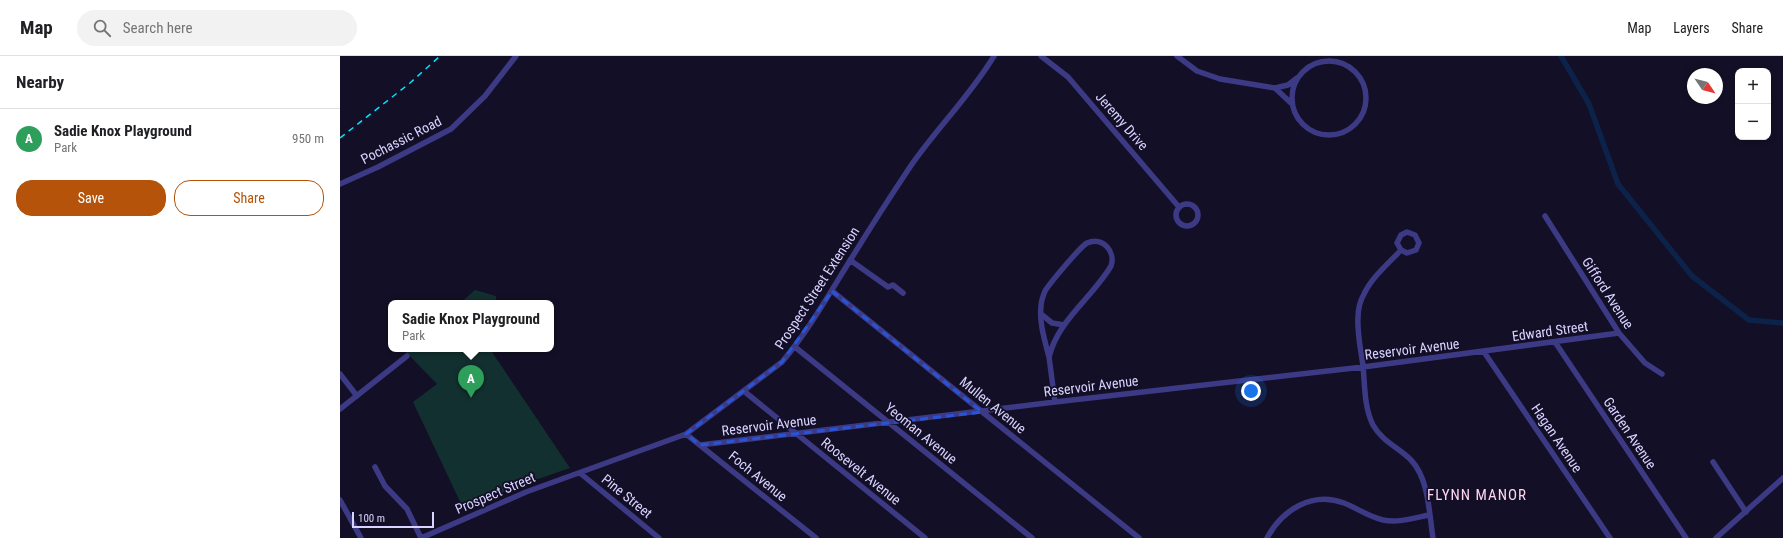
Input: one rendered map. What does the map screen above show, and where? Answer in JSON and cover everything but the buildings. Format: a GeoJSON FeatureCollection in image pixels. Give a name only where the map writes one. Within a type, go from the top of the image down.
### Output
{"type":"FeatureCollection","features":[{"type":"Feature","properties":{"kind":"street","name":"Pochassic Road"},"geometry":{"type":"LineString","coordinates":[[340,184],[451,129],[485,96],[516,56]]}},
{"type":"Feature","properties":{"kind":"street","name":"Prospect Street Extension"},"geometry":{"type":"LineString","coordinates":[[580,473],[686,434],[782,362],[795,347],[912,166],[979,79],[994,56]]}},
{"type":"Feature","properties":{"kind":"street","name":"Jeremy Drive"},"geometry":{"type":"LineString","coordinates":[[1041,56],[1068,77],[1179,207]]}},
{"type":"Feature","properties":{"kind":"street"},"geometry":{"type":"LineString","coordinates":[[1177,56],[1192,68],[1208,76],[1275,88],[1288,85],[1307,67],[1318,62],[1330,60],[1347,65],[1356,72],[1363,82],[1366,93],[1366,105],[1358,121],[1349,129],[1338,134],[1326,135],[1314,132],[1304,126],[1296,116],[1292,105],[1283,94],[1275,88]]}},
{"type":"Feature","properties":{"kind":"street"},"geometry":{"type":"LineString","coordinates":[[1292,105],[1293,86],[1299,76]]}},
{"type":"Feature","properties":{"kind":"street","name":"Gifford Avenue"},"geometry":{"type":"LineString","coordinates":[[1545,216],[1619,334],[1645,363],[1662,374]]}},
{"type":"Feature","properties":{"kind":"street"},"geometry":{"type":"LineString","coordinates":[[1049,357],[1055,339],[1064,325],[1111,266],[1112,255],[1109,248],[1102,243],[1091,242],[1081,248],[1047,289],[1042,298],[1041,314],[1055,402]]}},
{"type":"Feature","properties":{"kind":"street"},"geometry":{"type":"LineString","coordinates":[[1401,250],[1371,283],[1361,302],[1358,323],[1366,398],[1374,425],[1381,436],[1415,465],[1423,482],[1433,538]]}},
{"type":"Feature","properties":{"kind":"street"},"geometry":{"type":"LineString","coordinates":[[850,260],[888,287],[893,285],[903,293]]}},
{"type":"Feature","properties":{"kind":"street","name":"Mullen Avenue"},"geometry":{"type":"LineString","coordinates":[[832,291],[1139,538]]}},
{"type":"Feature","properties":{"kind":"street"},"geometry":{"type":"LineString","coordinates":[[1041,314],[1052,323],[1064,325]]}},
{"type":"Feature","properties":{"kind":"street","name":"Edward Street"},"geometry":{"type":"LineString","coordinates":[[1484,352],[1619,334]]}},
{"type":"Feature","properties":{"kind":"street","name":"Garden Avenue"},"geometry":{"type":"LineString","coordinates":[[1555,342],[1686,538]]}},
{"type":"Feature","properties":{"kind":"street","name":"Yeoman Avenue"},"geometry":{"type":"LineString","coordinates":[[795,347],[1032,538]]}},
{"type":"Feature","properties":{"kind":"street","name":"Reservoir Avenue"},"geometry":{"type":"LineString","coordinates":[[700,445],[1484,352]]}},
{"type":"Feature","properties":{"kind":"street","name":"Hagan Avenue"},"geometry":{"type":"LineString","coordinates":[[1484,352],[1610,538]]}},
{"type":"Feature","properties":{"kind":"street"},"geometry":{"type":"LineString","coordinates":[[340,410],[407,356]]}},
{"type":"Feature","properties":{"kind":"street"},"geometry":{"type":"LineString","coordinates":[[340,374],[357,396]]}},
{"type":"Feature","properties":{"kind":"street","name":"Roosevelt Avenue"},"geometry":{"type":"LineString","coordinates":[[744,392],[925,538]]}},
{"type":"Feature","properties":{"kind":"street","name":"Foch Avenue"},"geometry":{"type":"LineString","coordinates":[[686,434],[816,538]]}},
{"type":"Feature","properties":{"kind":"street"},"geometry":{"type":"LineString","coordinates":[[1713,462],[1746,512]]}},
{"type":"Feature","properties":{"kind":"street"},"geometry":{"type":"LineString","coordinates":[[375,467],[385,486],[407,508],[421,538]]}},
{"type":"Feature","properties":{"kind":"street","name":"Prospect Street"},"geometry":{"type":"LineString","coordinates":[[421,538],[526,492],[580,473]]}},
{"type":"Feature","properties":{"kind":"street","name":"Pine Street"},"geometry":{"type":"LineString","coordinates":[[580,473],[659,538]]}},
{"type":"Feature","properties":{"kind":"street"},"geometry":{"type":"LineString","coordinates":[[1716,538],[1783,478]]}},
{"type":"Feature","properties":{"kind":"street"},"geometry":{"type":"LineString","coordinates":[[340,500],[361,538]]}},
{"type":"Feature","properties":{"kind":"street"},"geometry":{"type":"LineString","coordinates":[[1267,538],[1274,526],[1285,513],[1301,504],[1317,500],[1342,502],[1370,516],[1390,521],[1429,515]]}},
{"type":"Feature","properties":{"kind":"highlighted area"},"geometry":{"type":"Polygon","coordinates":[[[832,291],[982,412],[700,445],[686,434],[782,362],[832,291]]]}},
{"type":"Feature","properties":{"kind":"green space"},"geometry":{"type":"Polygon","coordinates":[[[475,290],[496,296],[496,300],[463,300],[475,290]]]}},
{"type":"Feature","properties":{"kind":"green space"},"geometry":{"type":"Polygon","coordinates":[[[406,352],[492,352],[570,468],[515,487],[464,510],[413,402],[437,384],[406,352]]]}},
{"type":"Feature","properties":{"kind":"waterway"},"geometry":{"type":"LineString","coordinates":[[1561,56],[1589,104],[1618,184],[1692,276],[1749,320],[1783,323]]}},
{"type":"Feature","properties":{"kind":"railway"},"geometry":{"type":"LineString","coordinates":[[340,138],[410,83],[440,56]]}},
{"type":"Feature","properties":{"kind":"place","name":"Sadie Knox Playground"},"geometry":{"type":"Point","coordinates":[471,398]}},
{"type":"Feature","properties":{"kind":"district","name":"FLYNN MANOR"},"geometry":{"type":"Point","coordinates":[1477,495]}}]}
